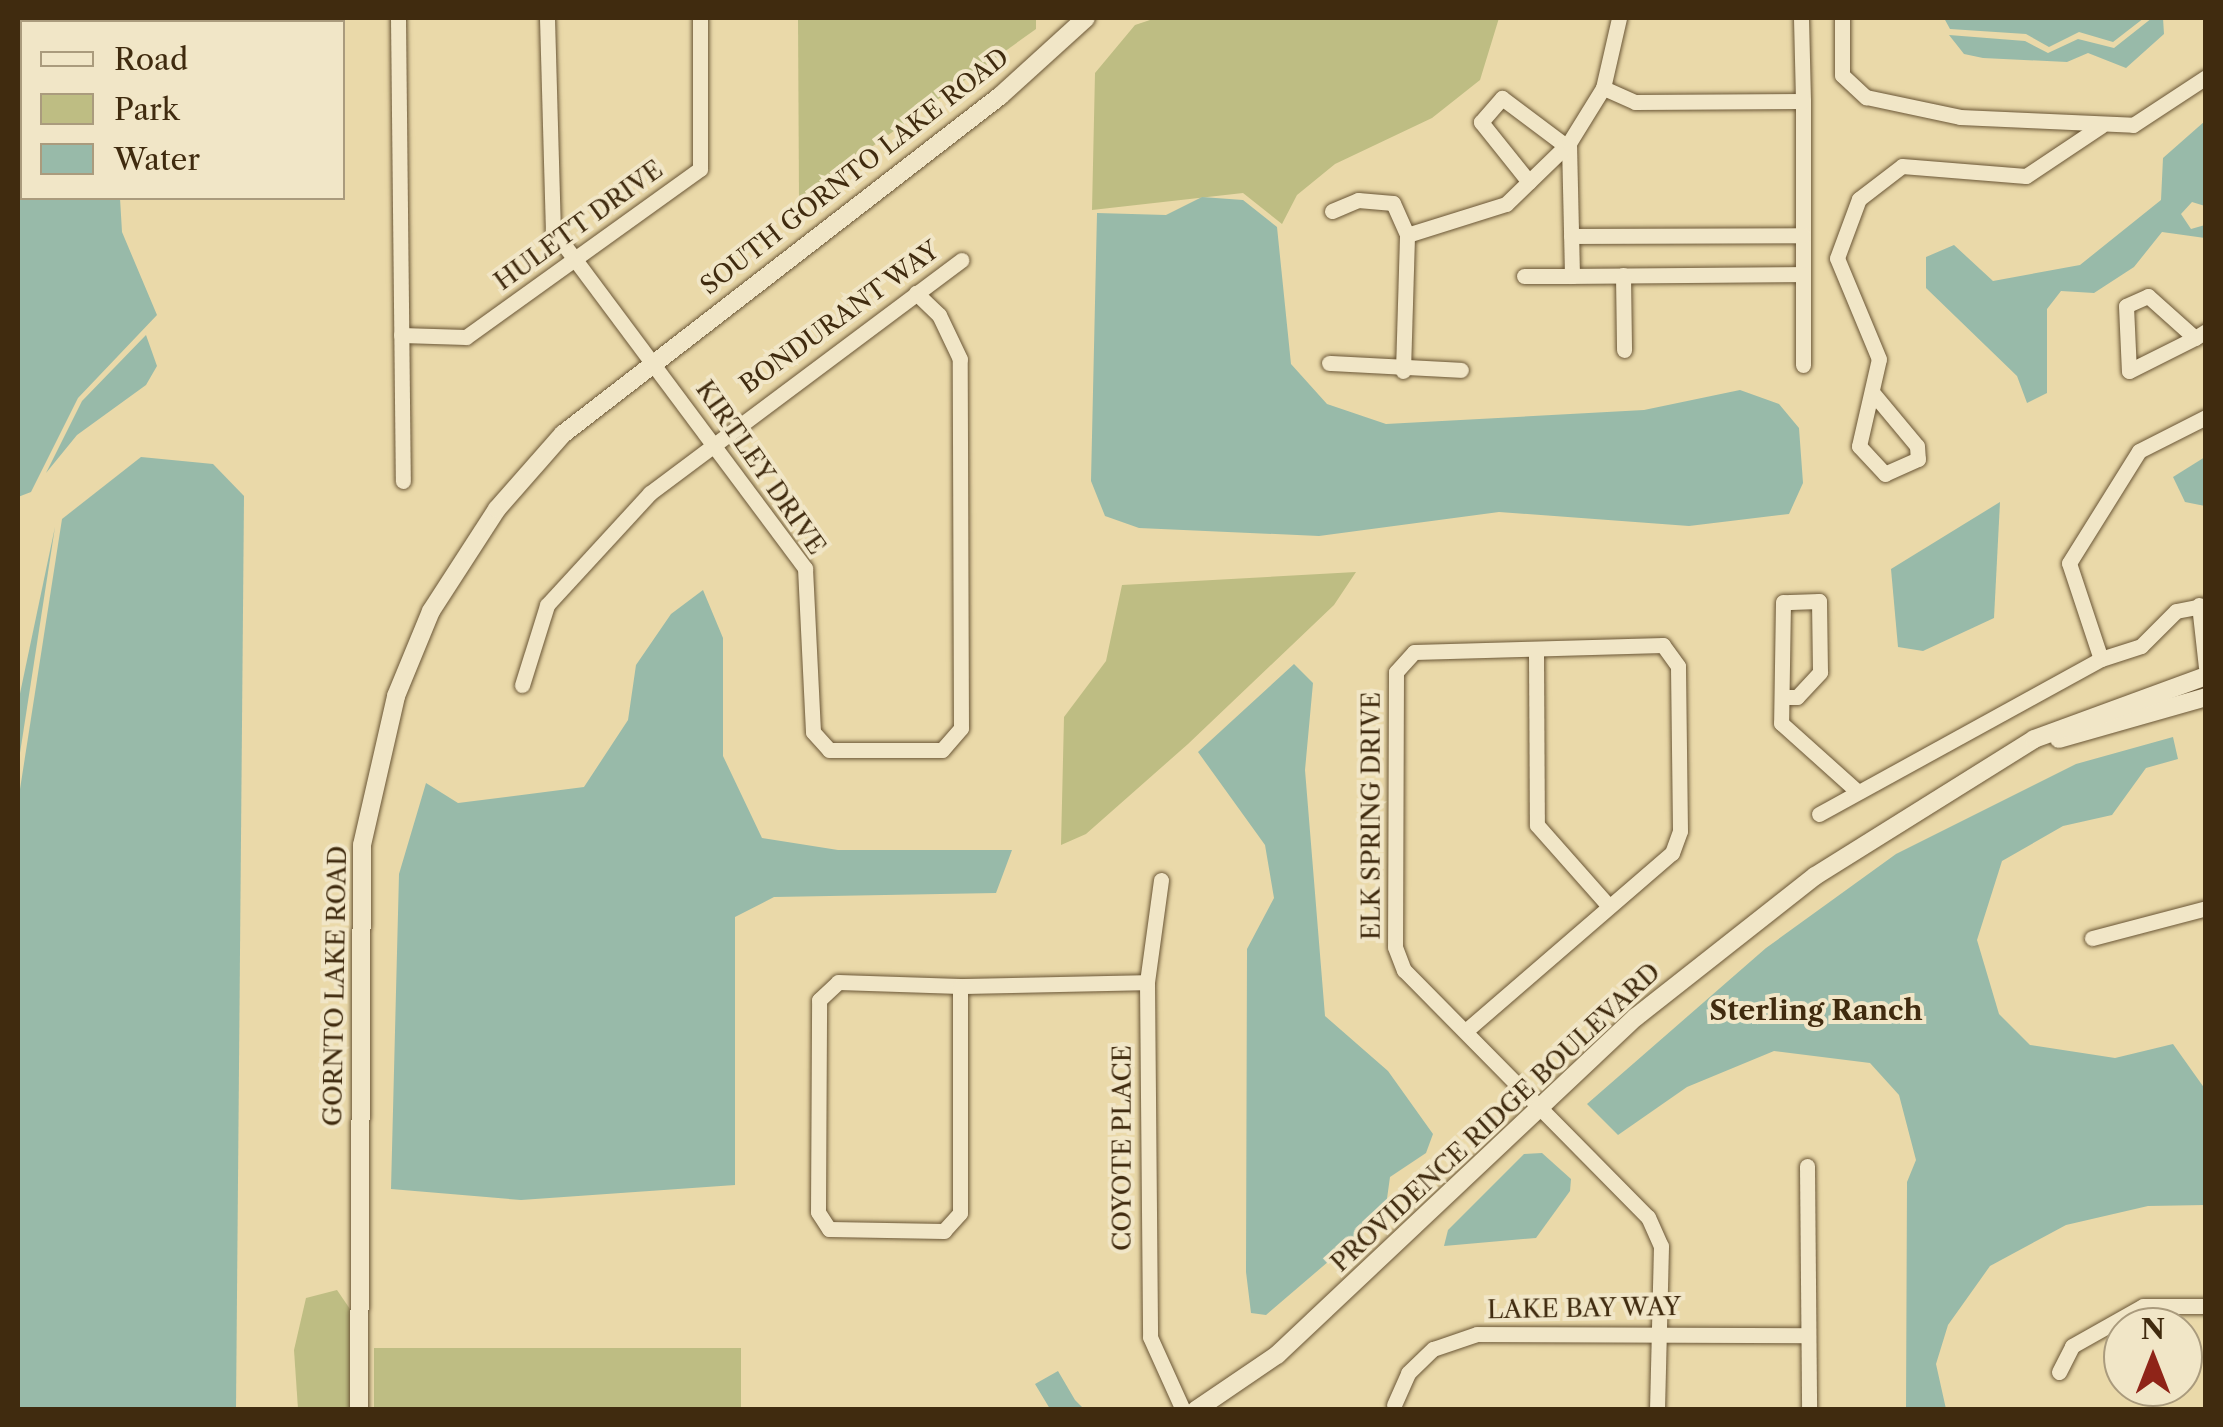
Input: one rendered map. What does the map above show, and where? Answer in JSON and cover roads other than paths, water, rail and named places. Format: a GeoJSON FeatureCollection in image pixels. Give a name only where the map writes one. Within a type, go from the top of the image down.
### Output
{"type":"FeatureCollection","features":[{"type":"Feature","properties":{"kind":"street"},"geometry":{"type":"LineString","coordinates":[[398,18],[403,481]]}},
{"type":"Feature","properties":{"kind":"street","name":"KIRTLEY DRIVE"},"geometry":{"type":"LineString","coordinates":[[547,18],[549,206],[575,263],[715,440],[805,568],[813,732],[829,750],[942,750],[960,728],[960,359],[916,293]]}},
{"type":"Feature","properties":{"kind":"street","name":"HULETT DRIVE"},"geometry":{"type":"LineString","coordinates":[[401,335],[466,337],[575,263],[700,169],[700,18]]}},
{"type":"Feature","properties":{"kind":"street","name":"SOUTH GORNTO LAKE ROAD"},"geometry":{"type":"LineString","coordinates":[[652,362],[969,121],[1086,18]]}},
{"type":"Feature","properties":{"kind":"street"},"geometry":{"type":"LineString","coordinates":[[1407,235],[1506,204],[1567,145],[1604,88],[1619,18]]}},
{"type":"Feature","properties":{"kind":"street"},"geometry":{"type":"LineString","coordinates":[[1802,18],[1802,365]]}},
{"type":"Feature","properties":{"kind":"street"},"geometry":{"type":"LineString","coordinates":[[1842,18],[1842,75],[1866,97],[1960,118],[2102,126],[2133,124],[2206,77]]}},
{"type":"Feature","properties":{"kind":"street"},"geometry":{"type":"LineString","coordinates":[[1604,88],[1635,102],[1804,101]]}},
{"type":"Feature","properties":{"kind":"street"},"geometry":{"type":"LineString","coordinates":[[1529,182],[1481,122],[1502,98],[1567,145]]}},
{"type":"Feature","properties":{"kind":"street"},"geometry":{"type":"LineString","coordinates":[[1872,392],[1917,446],[1918,459],[1885,474],[1859,446],[1872,392],[1880,359],[1837,258],[1859,199],[1902,166],[2026,176],[2102,126]]}},
{"type":"Feature","properties":{"kind":"street"},"geometry":{"type":"LineString","coordinates":[[1567,145],[1572,276]]}},
{"type":"Feature","properties":{"kind":"street"},"geometry":{"type":"LineString","coordinates":[[1332,211],[1358,200],[1393,204],[1407,235],[1403,371]]}},
{"type":"Feature","properties":{"kind":"street"},"geometry":{"type":"LineString","coordinates":[[1571,236],[1803,235]]}},
{"type":"Feature","properties":{"kind":"street","name":"BONDURANT WAY"},"geometry":{"type":"LineString","coordinates":[[522,686],[548,605],[596,544],[715,440],[962,260]]}},
{"type":"Feature","properties":{"kind":"street"},"geometry":{"type":"LineString","coordinates":[[1524,276],[1803,274]]}},
{"type":"Feature","properties":{"kind":"street"},"geometry":{"type":"LineString","coordinates":[[1623,275],[1624,350]]}},
{"type":"Feature","properties":{"kind":"street"},"geometry":{"type":"LineString","coordinates":[[2148,296],[2200,335],[2129,371],[2126,306],[2148,296]]}},
{"type":"Feature","properties":{"kind":"street","name":"GORNTO LAKE ROAD"},"geometry":{"type":"LineString","coordinates":[[359,1410],[358,889],[396,696],[432,611],[497,509],[563,434],[652,362]]}},
{"type":"Feature","properties":{"kind":"street"},"geometry":{"type":"LineString","coordinates":[[1329,363],[1403,371],[1462,370]]}},
{"type":"Feature","properties":{"kind":"street"},"geometry":{"type":"LineString","coordinates":[[2101,658],[2070,563],[2139,451],[2206,417]]}},
{"type":"Feature","properties":{"kind":"street"},"geometry":{"type":"LineString","coordinates":[[1782,697],[1797,697],[1820,672],[1819,601],[1783,602],[1781,724],[1858,792]]}},
{"type":"Feature","properties":{"kind":"street"},"geometry":{"type":"LineString","coordinates":[[1819,814],[2101,658],[2141,646],[2176,611],[2202,605],[2206,667]]}},
{"type":"Feature","properties":{"kind":"street","name":"ELK SPRING DRIVE"},"geometry":{"type":"LineString","coordinates":[[1469,1028],[1607,904],[1672,854],[1680,830],[1678,666],[1663,645],[1536,652],[1414,652],[1396,672],[1396,947],[1404,970],[1469,1028],[1648,1217],[1660,1246],[1657,1410]]}},
{"type":"Feature","properties":{"kind":"street"},"geometry":{"type":"LineString","coordinates":[[1536,652],[1537,824],[1607,904]]}},
{"type":"Feature","properties":{"kind":"street","name":"PROVIDENCE RIDGE BOULEVARD"},"geometry":{"type":"LineString","coordinates":[[1196,1410],[1277,1356],[1540,1107],[1815,876],[1985,769],[2101,708],[2206,676]]}},
{"type":"Feature","properties":{"kind":"street","name":"PROVIDENCE RIDGE BOULEVARD"},"geometry":{"type":"LineString","coordinates":[[1985,769],[2108,721],[2206,697]]}},
{"type":"Feature","properties":{"kind":"street","name":"COYOTE PLACE"},"geometry":{"type":"LineString","coordinates":[[1161,880],[1147,982],[1150,1337],[1183,1410]]}},
{"type":"Feature","properties":{"kind":"street"},"geometry":{"type":"LineString","coordinates":[[2092,938],[2206,908]]}},
{"type":"Feature","properties":{"kind":"street"},"geometry":{"type":"LineString","coordinates":[[960,986],[960,1214],[944,1231],[828,1230],[818,1212],[819,1000],[838,982],[960,986],[1147,982]]}},
{"type":"Feature","properties":{"kind":"street"},"geometry":{"type":"LineString","coordinates":[[1807,1166],[1810,1410]]}},
{"type":"Feature","properties":{"kind":"street"},"geometry":{"type":"LineString","coordinates":[[2059,1372],[2072,1346],[2143,1306],[2206,1306]]}},
{"type":"Feature","properties":{"kind":"street","name":"LAKE BAY WAY"},"geometry":{"type":"LineString","coordinates":[[1394,1406],[1408,1373],[1432,1350],[1477,1334],[1808,1335]]}},
{"type":"Feature","properties":{"kind":"water"},"geometry":{"type":"Polygon","coordinates":[[[18,18],[245,18],[20,20],[20,200],[120,200],[122,232],[157,315],[78,398],[31,492],[18,497],[18,18]]]}},
{"type":"Feature","properties":{"kind":"water"},"geometry":{"type":"Polygon","coordinates":[[[1944,18],[2144,18],[2113,42],[2079,32],[2049,47],[2026,34],[1950,29],[1944,18]]]}},
{"type":"Feature","properties":{"kind":"water"},"geometry":{"type":"Polygon","coordinates":[[[2152,18],[2163,18],[2164,34],[2126,68],[2088,53],[2067,62],[1983,58],[1964,54],[1949,35],[2025,41],[2048,53],[2078,39],[2114,48],[2152,18]]]}},
{"type":"Feature","properties":{"kind":"water"},"geometry":{"type":"Polygon","coordinates":[[[2205,121],[2205,206],[2192,202],[2181,214],[2191,229],[2205,225],[2205,238],[2162,232],[2134,267],[2094,293],[2061,291],[2047,309],[2047,393],[2027,403],[2017,376],[1926,288],[1926,257],[1954,245],[1993,281],[2080,265],[2161,200],[2163,158],[2205,121]]]}},
{"type":"Feature","properties":{"kind":"water"},"geometry":{"type":"Polygon","coordinates":[[[1202,197],[1243,200],[1277,227],[1291,364],[1327,404],[1386,424],[1644,410],[1740,390],[1779,404],[1799,428],[1803,483],[1789,514],[1689,526],[1499,512],[1319,536],[1139,528],[1105,516],[1091,481],[1097,213],[1166,215],[1202,197]]]}},
{"type":"Feature","properties":{"kind":"water"},"geometry":{"type":"Polygon","coordinates":[[[146,335],[157,366],[146,385],[77,435],[46,473],[82,401],[146,335]]]}},
{"type":"Feature","properties":{"kind":"water"},"geometry":{"type":"Polygon","coordinates":[[[141,457],[213,464],[244,496],[236,1409],[18,1409],[18,802],[62,519],[141,457]]]}},
{"type":"Feature","properties":{"kind":"water"},"geometry":{"type":"Polygon","coordinates":[[[2205,457],[2205,506],[2185,502],[2173,477],[2205,457]]]}},
{"type":"Feature","properties":{"kind":"water"},"geometry":{"type":"Polygon","coordinates":[[[2000,502],[1994,618],[1923,651],[1898,647],[1891,569],[2000,502]]]}},
{"type":"Feature","properties":{"kind":"water"},"geometry":{"type":"Polygon","coordinates":[[[55,527],[18,766],[18,703],[55,527]]]}},
{"type":"Feature","properties":{"kind":"water"},"geometry":{"type":"Polygon","coordinates":[[[703,590],[723,638],[723,756],[762,838],[838,850],[1012,850],[996,893],[774,897],[735,917],[735,1185],[521,1200],[391,1189],[399,874],[426,783],[458,803],[584,787],[628,720],[636,665],[671,614],[703,590]]]}},
{"type":"Feature","properties":{"kind":"water"},"geometry":{"type":"Polygon","coordinates":[[[1294,664],[1313,683],[1305,770],[1325,1016],[1388,1071],[1433,1134],[1426,1153],[1390,1177],[1385,1213],[1266,1315],[1251,1313],[1246,1272],[1247,949],[1274,898],[1265,845],[1198,752],[1294,664]]]}},
{"type":"Feature","properties":{"kind":"water"},"geometry":{"type":"Polygon","coordinates":[[[2173,737],[2178,759],[2146,768],[2112,815],[2063,826],[2002,861],[1977,940],[1999,1014],[2030,1045],[2115,1058],[2173,1044],[2205,1089],[2205,1205],[2148,1206],[2066,1225],[1990,1266],[1948,1325],[1936,1364],[1946,1409],[1906,1409],[1907,1182],[1916,1160],[1899,1095],[1870,1063],[1774,1051],[1687,1087],[1618,1135],[1587,1104],[1766,948],[1896,854],[2076,764],[2173,737]]]}},
{"type":"Feature","properties":{"kind":"water"},"geometry":{"type":"Polygon","coordinates":[[[1542,1153],[1571,1179],[1570,1191],[1536,1238],[1444,1246],[1448,1230],[1524,1154],[1542,1153]]]}},
{"type":"Feature","properties":{"kind":"water"},"geometry":{"type":"Polygon","coordinates":[[[1058,1371],[1082,1407],[1050,1409],[1035,1384],[1058,1371]]]}},
{"type":"Feature","properties":{"kind":"district","name":"Sterling Ranch"},"geometry":{"type":"Point","coordinates":[1816,1010]}}]}
